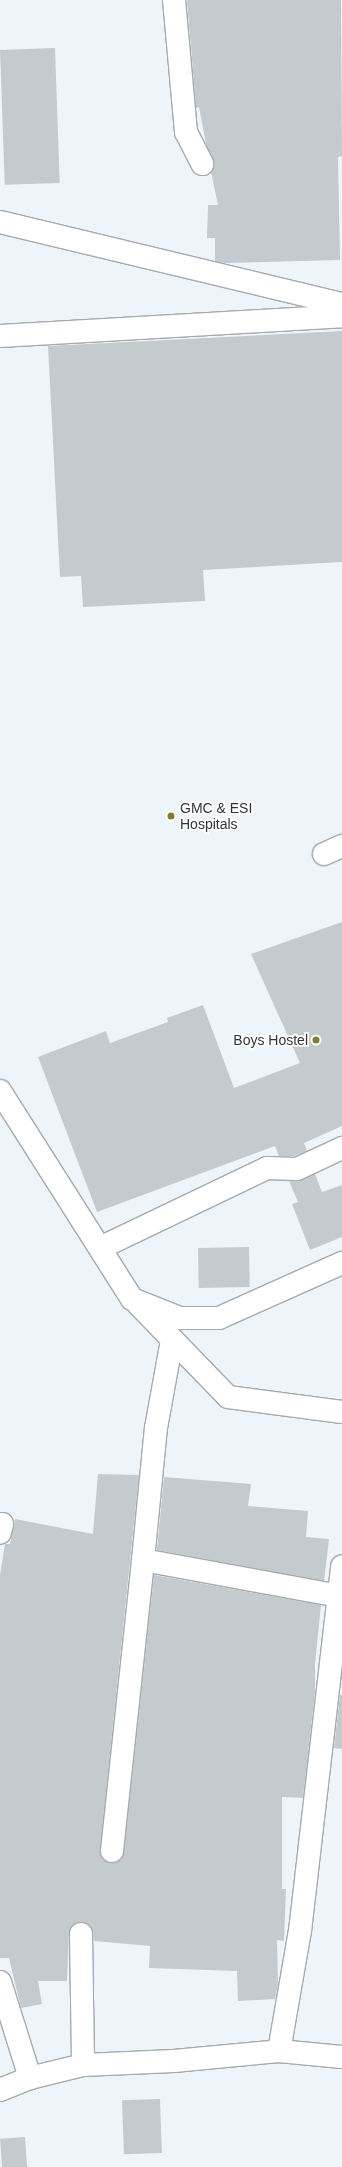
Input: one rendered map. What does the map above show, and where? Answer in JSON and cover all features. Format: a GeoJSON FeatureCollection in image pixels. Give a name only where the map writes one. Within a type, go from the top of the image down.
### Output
{"type":"FeatureCollection","features":[{"type":"Feature","properties":{"kind":"street"},"geometry":{"type":"LineString","coordinates":[[174,0],[186,132],[202,164]]}},
{"type":"Feature","properties":{"kind":"street"},"geometry":{"type":"LineString","coordinates":[[0,222],[342,304]]}},
{"type":"Feature","properties":{"kind":"street"},"geometry":{"type":"LineString","coordinates":[[0,336],[342,316]]}},
{"type":"Feature","properties":{"kind":"street"},"geometry":{"type":"LineString","coordinates":[[0,1091],[132,1299],[228,1397],[342,1412]]}},
{"type":"Feature","properties":{"kind":"street"},"geometry":{"type":"LineString","coordinates":[[100,1248],[267,1168],[297,1169],[342,1148]]}},
{"type":"Feature","properties":{"kind":"street"},"geometry":{"type":"LineString","coordinates":[[132,1299],[180,1318],[219,1318],[342,1263]]}},
{"type":"Feature","properties":{"kind":"street"},"geometry":{"type":"LineString","coordinates":[[112,1851],[156,1428],[172,1340]]}},
{"type":"Feature","properties":{"kind":"street"},"geometry":{"type":"LineString","coordinates":[[0,1524],[2,1524],[0,1533]]}},
{"type":"Feature","properties":{"kind":"street"},"geometry":{"type":"LineString","coordinates":[[143,1560],[339,1596]]}},
{"type":"Feature","properties":{"kind":"street"},"geometry":{"type":"LineString","coordinates":[[279,2051],[300,1932],[342,1566]]}},
{"type":"Feature","properties":{"kind":"street"},"geometry":{"type":"LineString","coordinates":[[81,1934],[83,2065]]}},
{"type":"Feature","properties":{"kind":"street"},"geometry":{"type":"LineString","coordinates":[[0,1982],[30,2078]]}},
{"type":"Feature","properties":{"kind":"street"},"geometry":{"type":"LineString","coordinates":[[0,2090],[30,2078],[83,2065],[174,2062],[279,2051],[342,2057]]}},
{"type":"Feature","properties":{"kind":"building"},"geometry":{"type":"Polygon","coordinates":[[[187,0],[341,0],[342,156],[338,157],[340,260],[224,263],[215,261],[215,238],[207,238],[208,205],[218,205],[211,172],[214,164],[206,144],[199,107],[196,108],[187,0]]]}},
{"type":"Feature","properties":{"kind":"building"},"geometry":{"type":"Polygon","coordinates":[[[55,48],[60,183],[5,185],[0,50],[55,48]]]}},
{"type":"Feature","properties":{"kind":"building"},"geometry":{"type":"Polygon","coordinates":[[[342,331],[342,562],[203,570],[205,601],[83,607],[81,576],[60,577],[48,346],[342,331]]]}},
{"type":"Feature","properties":{"kind":"building"},"geometry":{"type":"Polygon","coordinates":[[[342,922],[342,1126],[304,1143],[307,1151],[294,1156],[279,1156],[275,1146],[97,1212],[38,1057],[106,1031],[110,1043],[168,1022],[167,1018],[203,1005],[234,1088],[300,1063],[251,954],[342,922]]]}},
{"type":"Feature","properties":{"kind":"building"},"geometry":{"type":"Polygon","coordinates":[[[315,1174],[322,1192],[342,1185],[342,1237],[310,1250],[292,1204],[298,1202],[289,1181],[302,1180],[315,1174]]]}},
{"type":"Feature","properties":{"kind":"building"},"geometry":{"type":"Polygon","coordinates":[[[249,1247],[250,1287],[199,1288],[198,1248],[249,1247]]]}},
{"type":"Feature","properties":{"kind":"building"},"geometry":{"type":"Polygon","coordinates":[[[98,1474],[139,1475],[100,1850],[105,1861],[117,1862],[124,1852],[154,1575],[321,1605],[315,1664],[315,1692],[303,1798],[282,1797],[282,1889],[286,1889],[284,1941],[277,1940],[278,1983],[275,1999],[238,2001],[237,1971],[149,1968],[150,1946],[94,1941],[91,1927],[81,1922],[74,1924],[69,1934],[67,1981],[38,1981],[42,2004],[21,2008],[9,1958],[0,1958],[0,1575],[5,1544],[10,1544],[15,1519],[93,1534],[98,1474]]]}},
{"type":"Feature","properties":{"kind":"building"},"geometry":{"type":"Polygon","coordinates":[[[164,1477],[251,1484],[248,1506],[308,1511],[306,1537],[329,1539],[324,1581],[157,1550],[164,1477]]]}},
{"type":"Feature","properties":{"kind":"building"},"geometry":{"type":"Polygon","coordinates":[[[340,1695],[342,1695],[342,1749],[334,1748],[340,1695]]]}},
{"type":"Feature","properties":{"kind":"building"},"geometry":{"type":"Polygon","coordinates":[[[160,2099],[162,2153],[124,2154],[122,2100],[160,2099]]]}},
{"type":"Feature","properties":{"kind":"building"},"geometry":{"type":"Polygon","coordinates":[[[25,2137],[27,2167],[2,2167],[0,2139],[25,2137]]]}},
{"type":"Feature","properties":{"kind":"place","name":"GMC & ESI Hospitals"},"geometry":{"type":"Point","coordinates":[171,816]}},
{"type":"Feature","properties":{"kind":"place","name":"Boys Hostel"},"geometry":{"type":"Point","coordinates":[316,1040]}}]}
